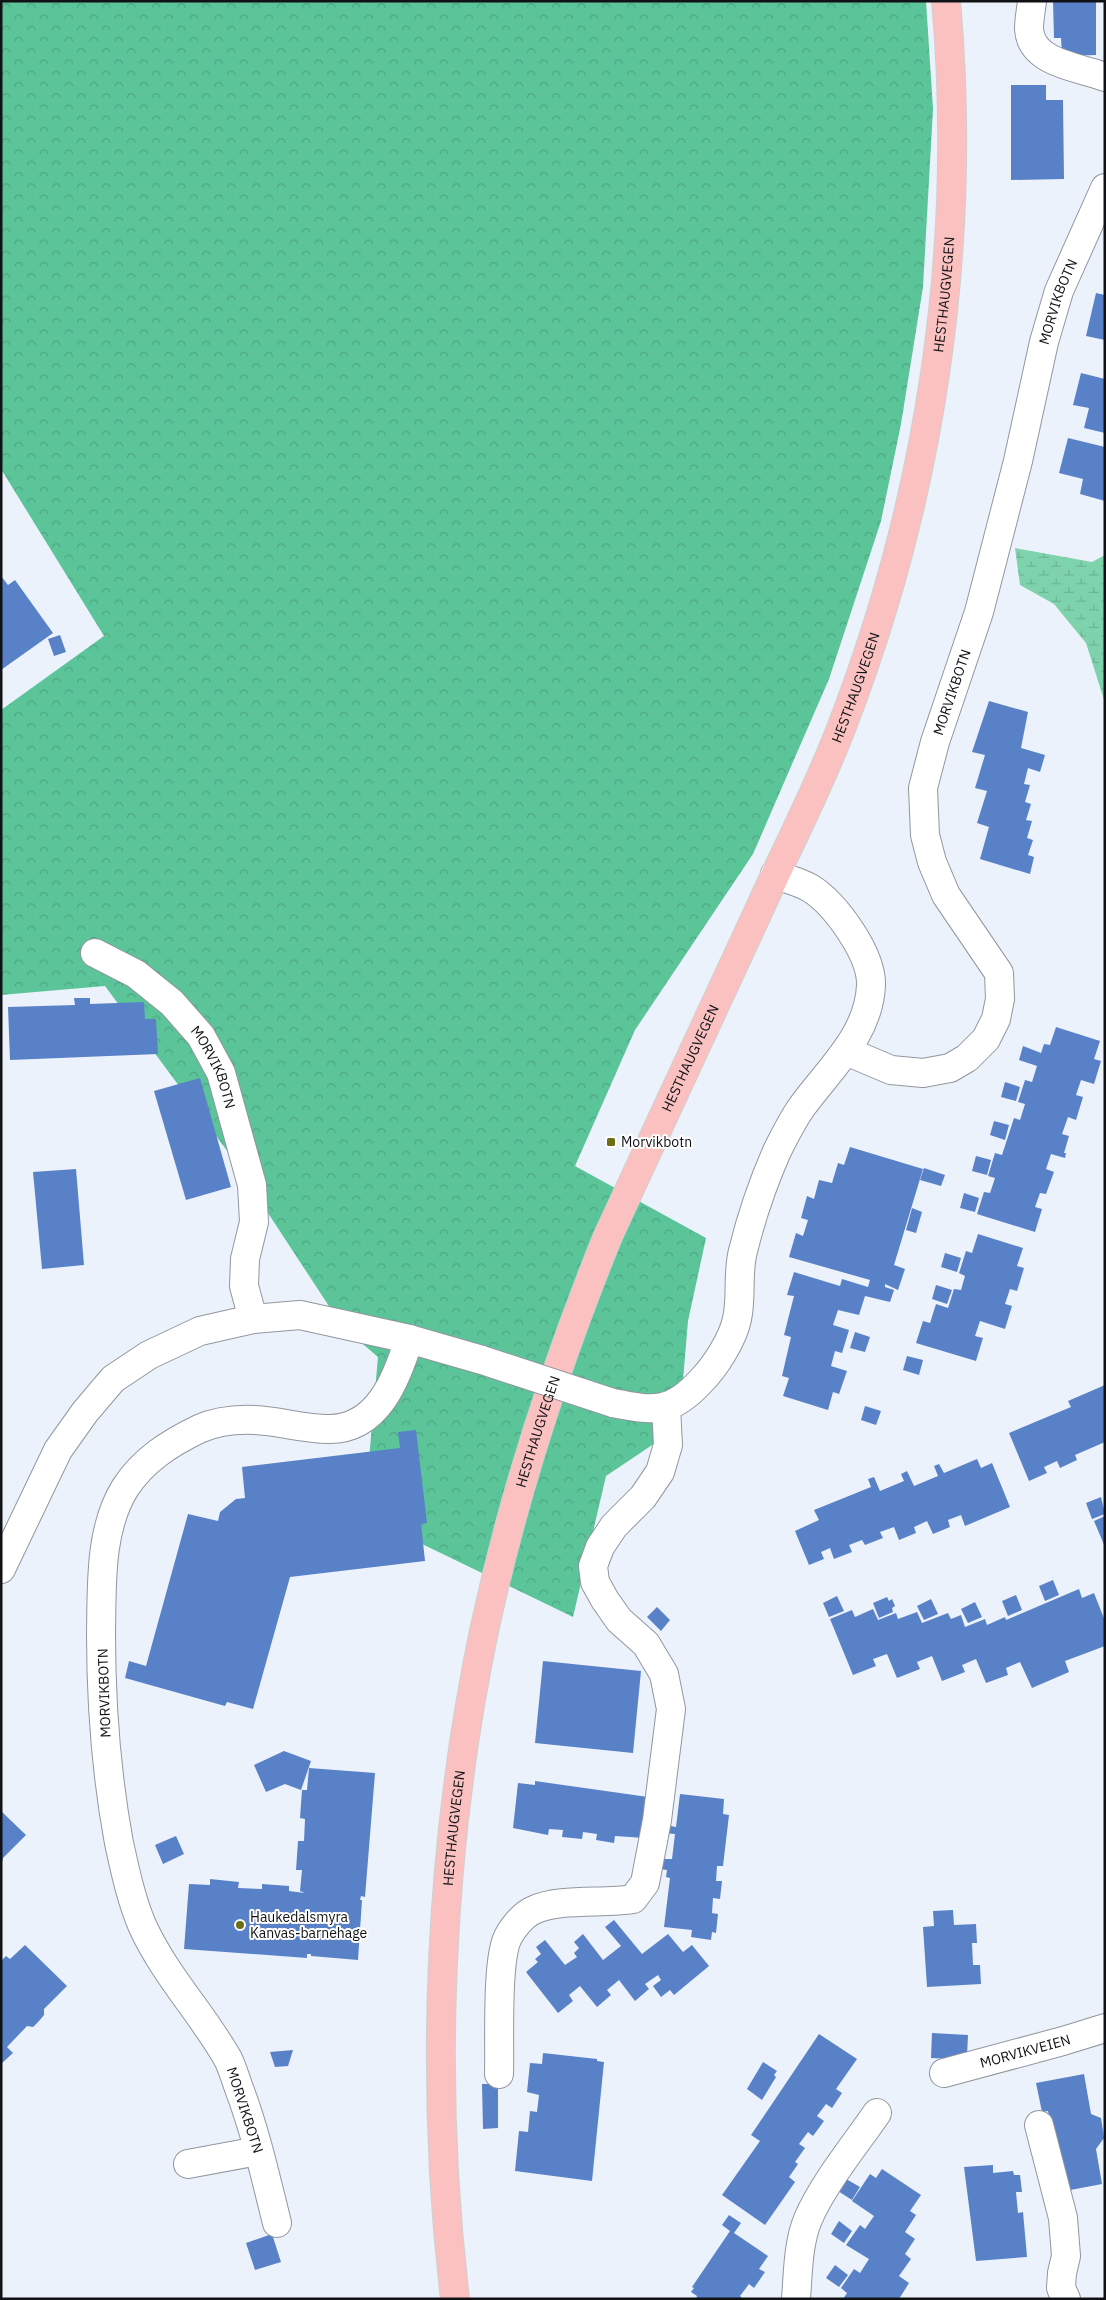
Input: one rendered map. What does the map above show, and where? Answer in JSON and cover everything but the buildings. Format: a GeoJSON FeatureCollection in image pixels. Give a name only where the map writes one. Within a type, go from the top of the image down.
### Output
{"type":"FeatureCollection","features":[{"type":"Feature","properties":{"kind":"main road","name":"HESTHAUGVEGEN"},"geometry":{"type":"LineString","coordinates":[[454,2299],[444,2171],[440,2048],[445,1922],[462,1760],[484,1632],[514,1510],[537,1430],[576,1315],[608,1236],[842,728],[868,654],[908,517],[928,422],[942,326],[951,236],[953,126],[946,1]]}},
{"type":"Feature","properties":{"kind":"street"},"geometry":{"type":"LineString","coordinates":[[1032,1],[1029,31],[1036,46],[1047,58],[1105,77]]}},
{"type":"Feature","properties":{"kind":"street","name":"MORVIKBOTN"},"geometry":{"type":"LineString","coordinates":[[846,1051],[891,1070],[923,1073],[950,1068],[967,1058],[986,1039],[996,1019],[1000,999],[998,974],[946,895],[932,862],[925,835],[923,788],[935,742],[979,612],[1018,461],[1044,342],[1059,291],[1105,188]]}},
{"type":"Feature","properties":{"kind":"street"},"geometry":{"type":"LineString","coordinates":[[1,1569],[58,1450],[85,1412],[113,1379],[148,1355],[200,1332],[254,1319],[300,1315],[409,1339],[482,1360],[613,1403],[645,1410],[666,1407],[691,1391],[703,1380],[722,1354],[737,1320],[742,1253],[760,1196],[778,1150],[801,1109],[846,1051],[867,1011],[871,984],[864,956],[851,930],[835,911],[811,889],[775,874]]}},
{"type":"Feature","properties":{"kind":"street","name":"MORVIKBOTN"},"geometry":{"type":"LineString","coordinates":[[95,953],[136,974],[172,1003],[201,1036],[221,1073],[252,1185],[254,1222],[245,1259],[244,1286],[254,1319]]}},
{"type":"Feature","properties":{"kind":"street","name":"MORVIKBOTN"},"geometry":{"type":"LineString","coordinates":[[277,2223],[249,2115],[229,2061],[166,1970],[142,1924],[127,1879],[111,1802],[101,1697],[102,1581],[110,1524],[124,1490],[143,1465],[171,1443],[208,1425],[237,1419],[270,1420],[329,1429],[350,1426],[370,1413],[385,1398],[398,1374],[409,1339]]}},
{"type":"Feature","properties":{"kind":"street"},"geometry":{"type":"LineString","coordinates":[[500,2074],[501,1967],[507,1938],[518,1923],[533,1910],[554,1904],[616,1902],[633,1899],[645,1882],[657,1820],[671,1709],[664,1674],[646,1644],[619,1620],[605,1600],[595,1582],[593,1566],[600,1547],[614,1526],[643,1497],[660,1472],[668,1445],[666,1407]]}},
{"type":"Feature","properties":{"kind":"street","name":"MORVIKVEIEN"},"geometry":{"type":"LineString","coordinates":[[944,2073],[1105,2028]]}},
{"type":"Feature","properties":{"kind":"street"},"geometry":{"type":"LineString","coordinates":[[796,2299],[802,2244],[808,2220],[822,2194],[877,2113]]}},
{"type":"Feature","properties":{"kind":"street"},"geometry":{"type":"LineString","coordinates":[[1039,2125],[1063,2218],[1066,2256],[1061,2288],[1066,2299]]}},
{"type":"Feature","properties":{"kind":"street"},"geometry":{"type":"LineString","coordinates":[[188,2164],[258,2151]]}},
{"type":"Feature","properties":{"kind":"green space"},"geometry":{"type":"Polygon","coordinates":[[[1,1],[926,1],[933,109],[923,287],[901,424],[881,521],[829,679],[753,854],[635,1030],[575,1166],[706,1238],[688,1321],[679,1427],[606,1476],[573,1617],[364,1516],[378,1357],[342,1326],[228,1152],[105,986],[1,995],[1,710],[104,636],[1,469],[1,1]]]}},
{"type":"Feature","properties":{"kind":"green space"},"geometry":{"type":"Polygon","coordinates":[[[1015,548],[1092,562],[1105,555],[1105,703],[1086,643],[1054,604],[1020,585],[1015,548]]]}},
{"type":"Feature","properties":{"kind":"place","name":"Morvikbotn"},"geometry":{"type":"Point","coordinates":[611,1142]}},
{"type":"Feature","properties":{"kind":"place","name":"Haukedalsmyra Kanvas-barnehage"},"geometry":{"type":"Point","coordinates":[240,1925]}}]}
